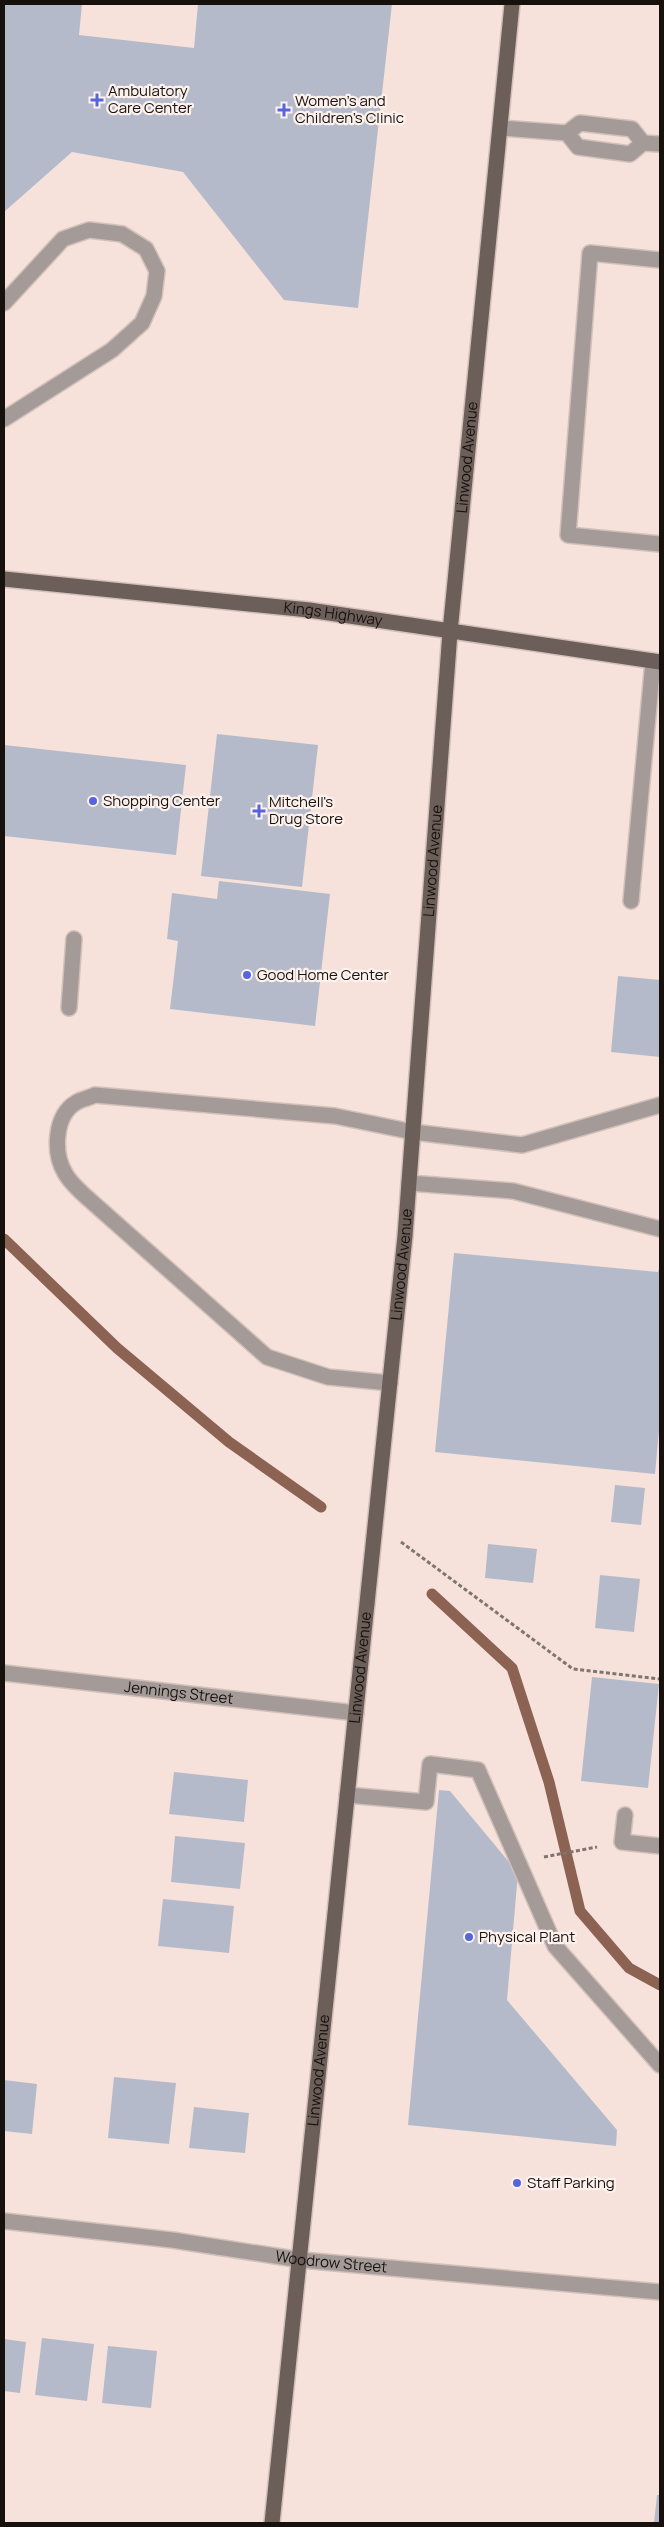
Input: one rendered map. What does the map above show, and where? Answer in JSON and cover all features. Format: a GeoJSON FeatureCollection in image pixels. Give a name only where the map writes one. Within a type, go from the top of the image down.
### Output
{"type":"FeatureCollection","features":[{"type":"Feature","properties":{"kind":"main road","name":"Linwood Avenue"},"geometry":{"type":"LineString","coordinates":[[272,2523],[390,1383],[409,1183],[450,632],[512,4]]}},
{"type":"Feature","properties":{"kind":"main road","name":"Kings Highway"},"geometry":{"type":"LineString","coordinates":[[4,579],[309,610],[657,661]]}},
{"type":"Feature","properties":{"kind":"street"},"geometry":{"type":"LineString","coordinates":[[501,128],[567,133],[580,123],[632,129],[643,142],[660,144]]}},
{"type":"Feature","properties":{"kind":"street"},"geometry":{"type":"LineString","coordinates":[[567,133],[578,147],[630,154],[643,142]]}},
{"type":"Feature","properties":{"kind":"street"},"geometry":{"type":"LineString","coordinates":[[4,303],[63,239],[89,230],[122,234],[146,249],[157,271],[154,296],[142,323],[112,350],[4,419]]}},
{"type":"Feature","properties":{"kind":"street"},"geometry":{"type":"LineString","coordinates":[[660,260],[590,253],[568,535],[660,544]]}},
{"type":"Feature","properties":{"kind":"street"},"geometry":{"type":"LineString","coordinates":[[631,900],[657,661]]}},
{"type":"Feature","properties":{"kind":"street"},"geometry":{"type":"LineString","coordinates":[[68,1008],[74,939]]}},
{"type":"Feature","properties":{"kind":"street"},"geometry":{"type":"LineString","coordinates":[[390,1383],[328,1377],[267,1357],[83,1194],[65,1174],[59,1157],[58,1134],[63,1116],[76,1103],[95,1095],[335,1116],[413,1132],[522,1145],[660,1105]]}},
{"type":"Feature","properties":{"kind":"street"},"geometry":{"type":"LineString","coordinates":[[409,1183],[513,1191],[660,1229]]}},
{"type":"Feature","properties":{"kind":"street","name":"Jennings Street"},"geometry":{"type":"LineString","coordinates":[[4,1673],[356,1712]]}},
{"type":"Feature","properties":{"kind":"street"},"geometry":{"type":"LineString","coordinates":[[347,1794],[426,1802],[430,1764],[478,1770],[555,1946],[660,2065]]}},
{"type":"Feature","properties":{"kind":"street"},"geometry":{"type":"LineString","coordinates":[[625,1815],[622,1842],[660,1846]]}},
{"type":"Feature","properties":{"kind":"street","name":"Woodrow Street"},"geometry":{"type":"LineString","coordinates":[[4,2221],[172,2240],[300,2260],[660,2292]]}},
{"type":"Feature","properties":{"kind":"path"},"geometry":{"type":"LineString","coordinates":[[375,1523],[573,1670],[660,1679]]}},
{"type":"Feature","properties":{"kind":"path"},"geometry":{"type":"LineString","coordinates":[[538,1858],[592,1848]]}},
{"type":"Feature","properties":{"kind":"building","name":"Women’s and Children’s Clinic"},"geometry":{"type":"Polygon","coordinates":[[[4,4],[82,4],[79,35],[194,48],[198,4],[392,4],[358,308],[284,300],[183,172],[72,152],[4,212],[4,4]]]}},
{"type":"Feature","properties":{"kind":"building","name":"Mitchell's Drug Store"},"geometry":{"type":"Polygon","coordinates":[[[217,734],[318,745],[302,887],[201,876],[217,734]]]}},
{"type":"Feature","properties":{"kind":"building","name":"Shopping Center"},"geometry":{"type":"Polygon","coordinates":[[[4,745],[186,765],[176,855],[4,836],[4,745]]]}},
{"type":"Feature","properties":{"kind":"building","name":"Good Home Center"},"geometry":{"type":"Polygon","coordinates":[[[219,881],[330,894],[315,1026],[170,1009],[178,941],[167,939],[172,893],[217,899],[219,881]]]}},
{"type":"Feature","properties":{"kind":"building"},"geometry":{"type":"Polygon","coordinates":[[[618,976],[660,980],[660,1057],[611,1052],[618,976]]]}},
{"type":"Feature","properties":{"kind":"building"},"geometry":{"type":"Polygon","coordinates":[[[454,1253],[658,1272],[660,1265],[660,1419],[655,1474],[435,1452],[454,1253]]]}},
{"type":"Feature","properties":{"kind":"building"},"geometry":{"type":"Polygon","coordinates":[[[615,1485],[645,1488],[641,1525],[611,1522],[615,1485]]]}},
{"type":"Feature","properties":{"kind":"building"},"geometry":{"type":"Polygon","coordinates":[[[488,1544],[537,1549],[533,1583],[485,1578],[488,1544]]]}},
{"type":"Feature","properties":{"kind":"building"},"geometry":{"type":"Polygon","coordinates":[[[600,1575],[640,1579],[634,1632],[595,1628],[600,1575]]]}},
{"type":"Feature","properties":{"kind":"building"},"geometry":{"type":"Polygon","coordinates":[[[592,1677],[659,1684],[648,1788],[581,1781],[592,1677]]]}},
{"type":"Feature","properties":{"kind":"building"},"geometry":{"type":"Polygon","coordinates":[[[174,1772],[248,1780],[244,1822],[169,1814],[174,1772]]]}},
{"type":"Feature","properties":{"kind":"building","name":"Physical Plant"},"geometry":{"type":"Polygon","coordinates":[[[439,1790],[450,1791],[518,1873],[507,2000],[617,2130],[616,2146],[408,2125],[439,1790]]]}},
{"type":"Feature","properties":{"kind":"building"},"geometry":{"type":"Polygon","coordinates":[[[175,1836],[245,1843],[240,1889],[171,1882],[175,1836]]]}},
{"type":"Feature","properties":{"kind":"building"},"geometry":{"type":"Polygon","coordinates":[[[163,1899],[234,1906],[229,1953],[158,1946],[163,1899]]]}},
{"type":"Feature","properties":{"kind":"building"},"geometry":{"type":"Polygon","coordinates":[[[114,2077],[176,2083],[169,2144],[108,2138],[114,2077]]]}},
{"type":"Feature","properties":{"kind":"building"},"geometry":{"type":"Polygon","coordinates":[[[4,2080],[37,2084],[32,2134],[4,2131],[4,2080]]]}},
{"type":"Feature","properties":{"kind":"building"},"geometry":{"type":"Polygon","coordinates":[[[194,2107],[249,2113],[245,2153],[189,2148],[194,2107]]]}},
{"type":"Feature","properties":{"kind":"building"},"geometry":{"type":"Polygon","coordinates":[[[42,2338],[94,2344],[87,2401],[35,2395],[42,2338]]]}},
{"type":"Feature","properties":{"kind":"building"},"geometry":{"type":"Polygon","coordinates":[[[4,2339],[26,2342],[20,2393],[4,2391],[4,2339]]]}},
{"type":"Feature","properties":{"kind":"building"},"geometry":{"type":"Polygon","coordinates":[[[108,2346],[157,2351],[151,2408],[102,2403],[108,2346]]]}},
{"type":"Feature","properties":{"kind":"building"},"geometry":{"type":"Polygon","coordinates":[[[657,2495],[660,2495],[660,2523],[654,2523],[657,2495]]]}},
{"type":"Feature","properties":{"kind":"waterway"},"geometry":{"type":"LineString","coordinates":[[4,1239],[117,1348],[229,1442],[321,1507]]}},
{"type":"Feature","properties":{"kind":"waterway"},"geometry":{"type":"LineString","coordinates":[[432,1594],[512,1668],[549,1782],[580,1911],[629,1968],[660,1985]]}},
{"type":"Feature","properties":{"kind":"place","name":"Ambulatory Care Center"},"geometry":{"type":"Point","coordinates":[97,100]}},
{"type":"Feature","properties":{"kind":"place","name":"Women’s and Children’s Clinic"},"geometry":{"type":"Point","coordinates":[284,110]}},
{"type":"Feature","properties":{"kind":"place","name":"Shopping Center"},"geometry":{"type":"Point","coordinates":[93,801]}},
{"type":"Feature","properties":{"kind":"place","name":"Mitchell's Drug Store"},"geometry":{"type":"Point","coordinates":[259,811]}},
{"type":"Feature","properties":{"kind":"place","name":"Good Home Center"},"geometry":{"type":"Point","coordinates":[247,975]}},
{"type":"Feature","properties":{"kind":"place","name":"Physical Plant"},"geometry":{"type":"Point","coordinates":[469,1937]}},
{"type":"Feature","properties":{"kind":"place","name":"Staff Parking"},"geometry":{"type":"Point","coordinates":[517,2183]}}]}
